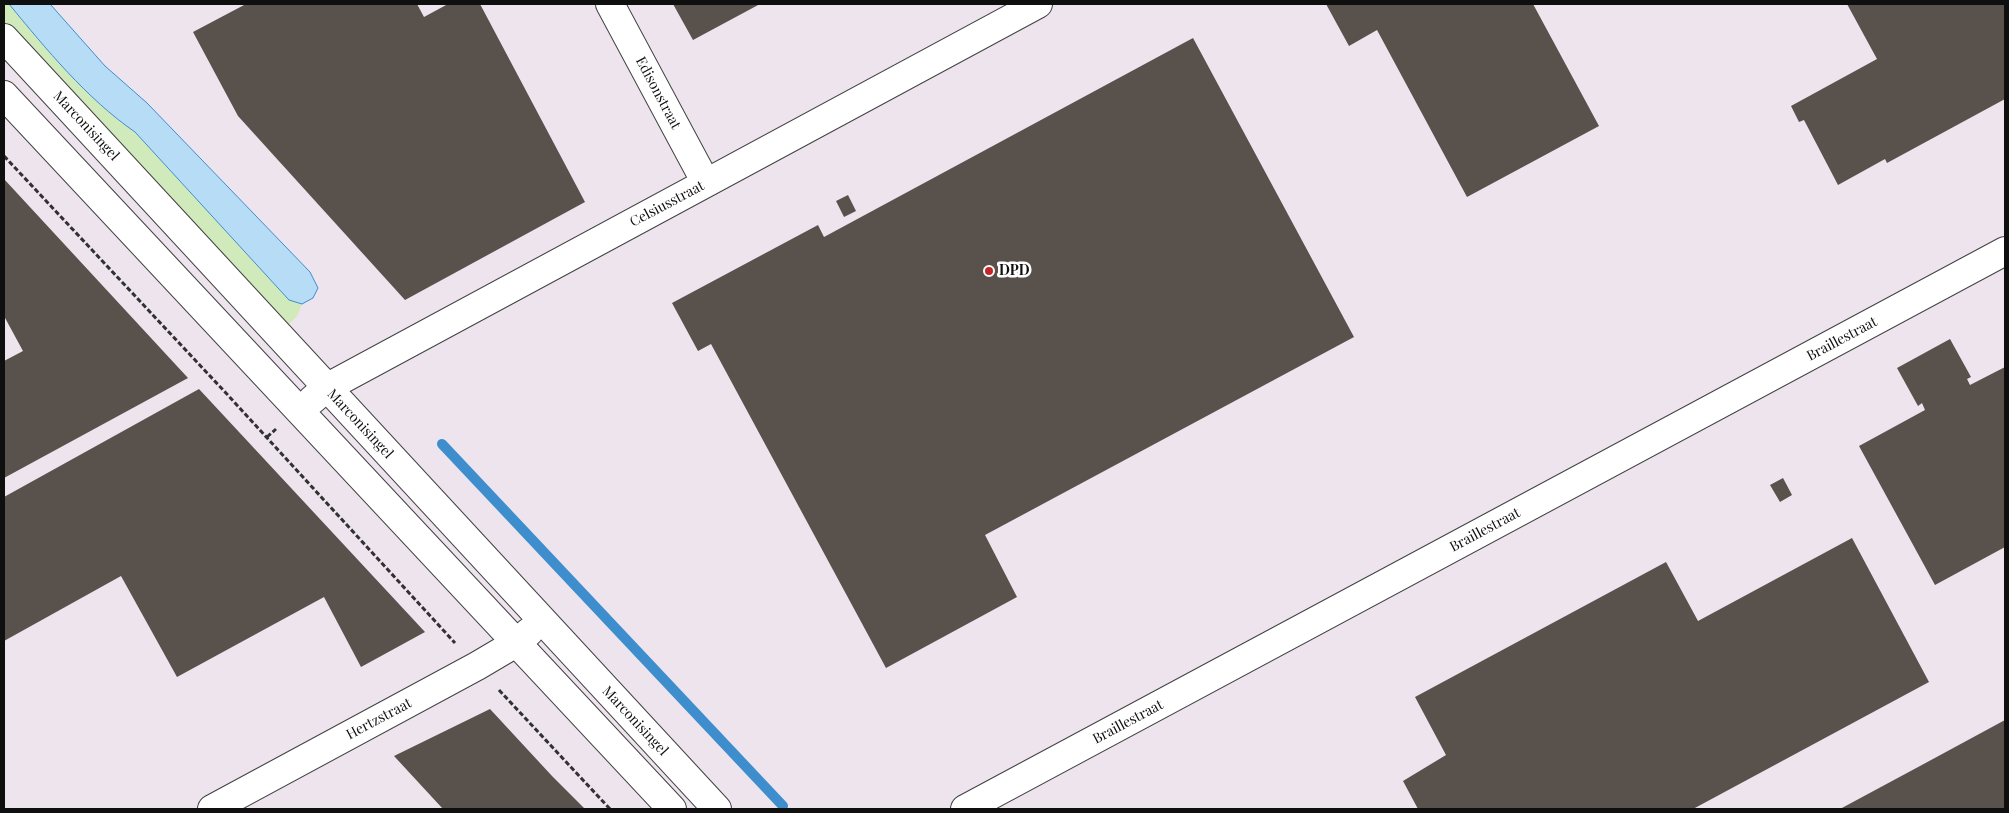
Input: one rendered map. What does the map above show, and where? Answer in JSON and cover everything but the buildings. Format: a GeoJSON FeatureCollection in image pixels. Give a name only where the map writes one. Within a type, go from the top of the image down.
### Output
{"type":"FeatureCollection","features":[{"type":"Feature","properties":{"kind":"street","name":"Edisonstraat"},"geometry":{"type":"LineString","coordinates":[[610,4],[706,183]]}},
{"type":"Feature","properties":{"kind":"street","name":"Celsiusstraat"},"geometry":{"type":"LineString","coordinates":[[300,411],[326,388],[1038,4]]}},
{"type":"Feature","properties":{"kind":"street","name":"Marconisingel"},"geometry":{"type":"LineString","coordinates":[[9,52],[326,388],[717,809]]}},
{"type":"Feature","properties":{"kind":"street"},"geometry":{"type":"LineString","coordinates":[[4,96],[672,809]]}},
{"type":"Feature","properties":{"kind":"street","name":"Braillestraat"},"geometry":{"type":"LineString","coordinates":[[965,809],[2005,251]]}},
{"type":"Feature","properties":{"kind":"street","name":"Hertzstraat"},"geometry":{"type":"LineString","coordinates":[[212,809],[477,666],[516,643],[542,620]]}},
{"type":"Feature","properties":{"kind":"path"},"geometry":{"type":"LineString","coordinates":[[4,156],[610,809]]}},
{"type":"Feature","properties":{"kind":"shaded area"},"geometry":{"type":"Polygon","coordinates":[[[4,4],[2005,4],[2005,809],[4,809],[4,4]]]}},
{"type":"Feature","properties":{"kind":"green space"},"geometry":{"type":"Polygon","coordinates":[[[4,4],[9,4],[52,56],[84,89],[117,119],[135,132],[289,300],[302,304],[297,316],[285,328],[4,24],[4,4]]]}},
{"type":"Feature","properties":{"kind":"water"},"geometry":{"type":"Polygon","coordinates":[[[9,4],[50,4],[105,66],[147,103],[310,272],[318,288],[313,298],[302,304],[289,300],[135,132],[117,119],[68,73],[9,4]]]}},
{"type":"Feature","properties":{"kind":"waterway"},"geometry":{"type":"LineString","coordinates":[[442,444],[783,806]]}},
{"type":"Feature","properties":{"kind":"place","name":"DPD"},"geometry":{"type":"Point","coordinates":[989,271]}}]}
